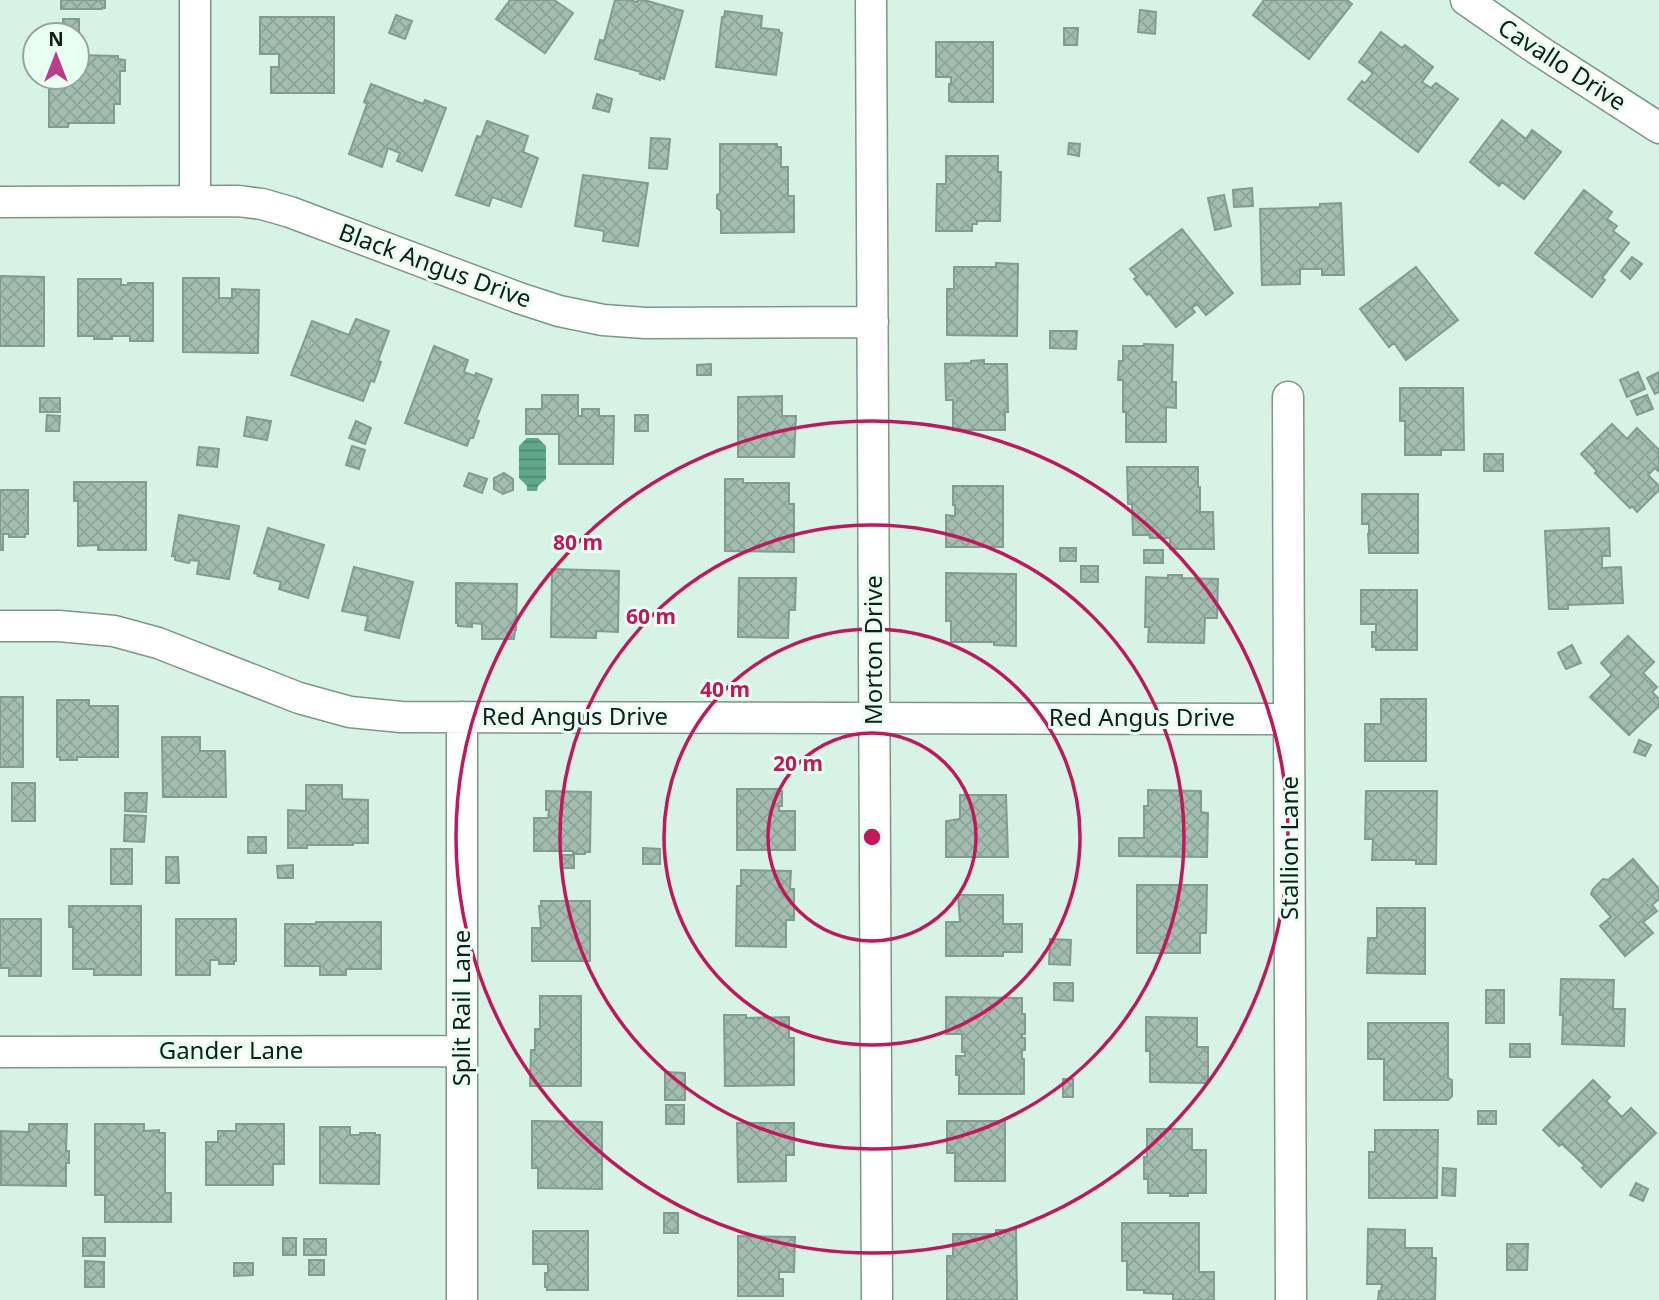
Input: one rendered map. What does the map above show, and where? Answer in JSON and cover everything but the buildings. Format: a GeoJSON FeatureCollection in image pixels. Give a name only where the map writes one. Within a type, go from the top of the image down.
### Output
{"type":"FeatureCollection","features":[{"type":"Feature","properties":{"kind":"street"},"geometry":{"type":"LineString","coordinates":[[195,0],[195,201]]}},
{"type":"Feature","properties":{"kind":"street","name":"Morton Drive"},"geometry":{"type":"LineString","coordinates":[[871,0],[877,1300]]}},
{"type":"Feature","properties":{"kind":"street","name":"Cavallo Drive"},"geometry":{"type":"LineString","coordinates":[[1466,0],[1659,128]]}},
{"type":"Feature","properties":{"kind":"street","name":"Black Angus Drive"},"geometry":{"type":"LineString","coordinates":[[0,202],[238,201],[262,204],[290,212],[519,298],[559,311],[603,320],[645,323],[873,322]]}},
{"type":"Feature","properties":{"kind":"street","name":"Stallion Lane"},"geometry":{"type":"LineString","coordinates":[[1288,397],[1291,1300]]}},
{"type":"Feature","properties":{"kind":"street","name":"Red Angus Drive"},"geometry":{"type":"LineString","coordinates":[[0,626],[59,626],[114,631],[158,643],[299,698],[350,712],[401,717],[1289,719]]}},
{"type":"Feature","properties":{"kind":"street","name":"Split Rail Lane"},"geometry":{"type":"LineString","coordinates":[[462,717],[462,1300]]}},
{"type":"Feature","properties":{"kind":"street","name":"Gander Lane"},"geometry":{"type":"LineString","coordinates":[[0,1052],[462,1051]]}},
{"type":"Feature","properties":{"kind":"shaded area"},"geometry":{"type":"Polygon","coordinates":[[[527,438],[538,438],[546,446],[546,479],[538,486],[537,491],[527,491],[527,486],[519,478],[519,446],[527,438]]]}}]}
